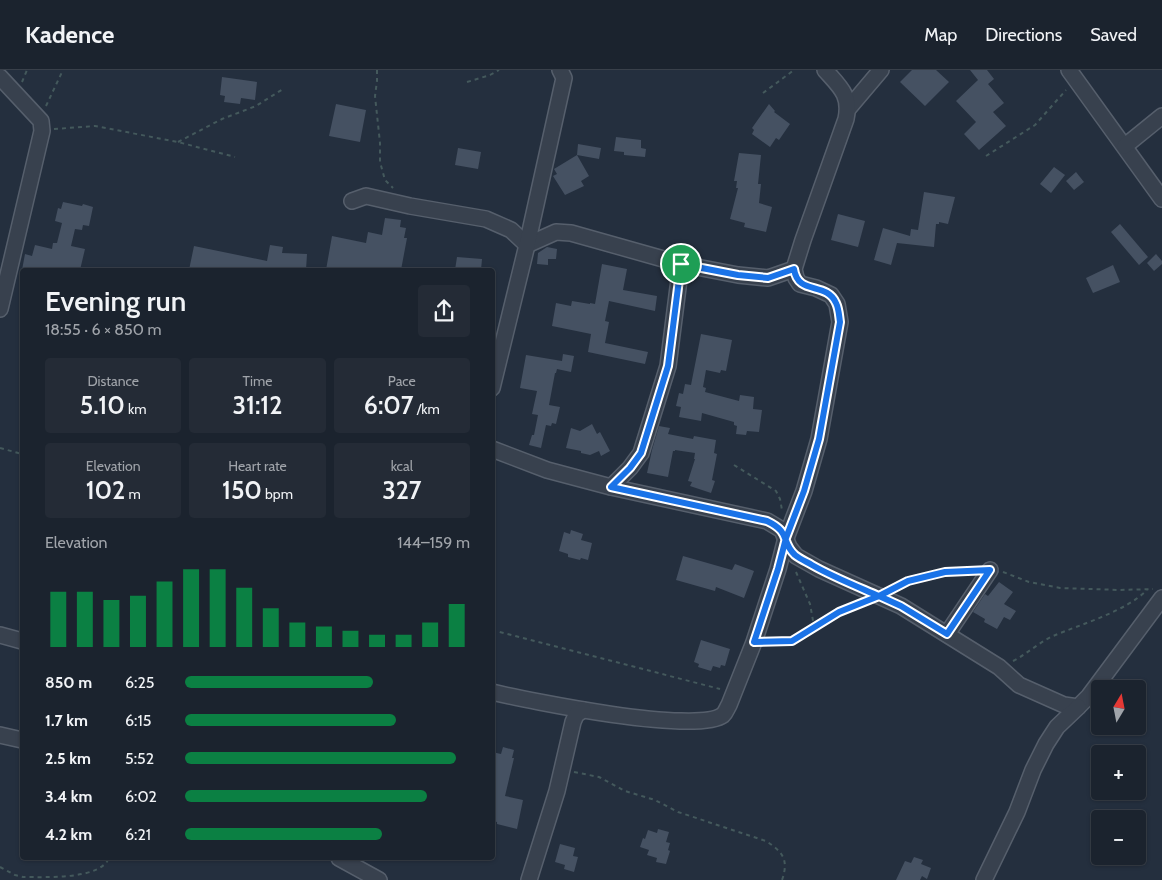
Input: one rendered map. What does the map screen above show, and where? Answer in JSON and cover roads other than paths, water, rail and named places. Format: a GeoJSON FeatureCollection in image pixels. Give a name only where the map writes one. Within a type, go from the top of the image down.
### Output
{"type":"FeatureCollection","features":[{"type":"Feature","properties":{"kind":"street"},"geometry":{"type":"LineString","coordinates":[[495,693],[583,710],[652,719],[703,720],[724,714],[754,642],[788,534],[804,491],[819,439],[840,322],[837,304],[831,295],[800,284],[794,269],[848,109],[845,92],[825,70]]}},
{"type":"Feature","properties":{"kind":"street"},"geometry":{"type":"LineString","coordinates":[[848,109],[881,70]]}},
{"type":"Feature","properties":{"kind":"street"},"geometry":{"type":"LineString","coordinates":[[495,376],[566,73]]}},
{"type":"Feature","properties":{"kind":"street"},"geometry":{"type":"LineString","coordinates":[[1073,75],[1162,198]]}},
{"type":"Feature","properties":{"kind":"street"},"geometry":{"type":"LineString","coordinates":[[0,77],[41,126],[0,309]]}},
{"type":"Feature","properties":{"kind":"street"},"geometry":{"type":"LineString","coordinates":[[840,86],[863,90]]}},
{"type":"Feature","properties":{"kind":"street"},"geometry":{"type":"LineString","coordinates":[[1125,146],[1162,116]]}},
{"type":"Feature","properties":{"kind":"street"},"geometry":{"type":"LineString","coordinates":[[352,201],[366,196],[410,206],[486,219],[511,230],[527,245]]}},
{"type":"Feature","properties":{"kind":"street"},"geometry":{"type":"LineString","coordinates":[[527,245],[556,232],[571,233],[681,264],[738,275],[768,278],[794,269]]}},
{"type":"Feature","properties":{"kind":"street"},"geometry":{"type":"LineString","coordinates":[[611,487],[630,468],[641,453],[644,444],[668,366],[681,264]]}},
{"type":"Feature","properties":{"kind":"street"},"geometry":{"type":"LineString","coordinates":[[495,450],[547,470],[611,487],[754,517],[777,526],[788,534]]}},
{"type":"Feature","properties":{"kind":"street"},"geometry":{"type":"LineString","coordinates":[[788,534],[789,547],[796,556],[819,569],[901,606],[999,667],[1019,685],[1064,705],[1078,707]]}},
{"type":"Feature","properties":{"kind":"street"},"geometry":{"type":"LineString","coordinates":[[947,634],[990,570]]}},
{"type":"Feature","properties":{"kind":"street"},"geometry":{"type":"LineString","coordinates":[[984,880],[1017,812],[1033,770],[1046,744],[1057,727],[1078,707],[1112,666],[1160,593]]}},
{"type":"Feature","properties":{"kind":"street"},"geometry":{"type":"LineString","coordinates":[[0,635],[20,640]]}},
{"type":"Feature","properties":{"kind":"street"},"geometry":{"type":"LineString","coordinates":[[529,880],[557,791],[573,722],[576,716],[583,710]]}},
{"type":"Feature","properties":{"kind":"street"},"geometry":{"type":"LineString","coordinates":[[0,735],[20,740]]}},
{"type":"Feature","properties":{"kind":"street"},"geometry":{"type":"LineString","coordinates":[[343,860],[360,860]]}},
{"type":"Feature","properties":{"kind":"street"},"geometry":{"type":"LineString","coordinates":[[343,860],[379,880]]}}]}
